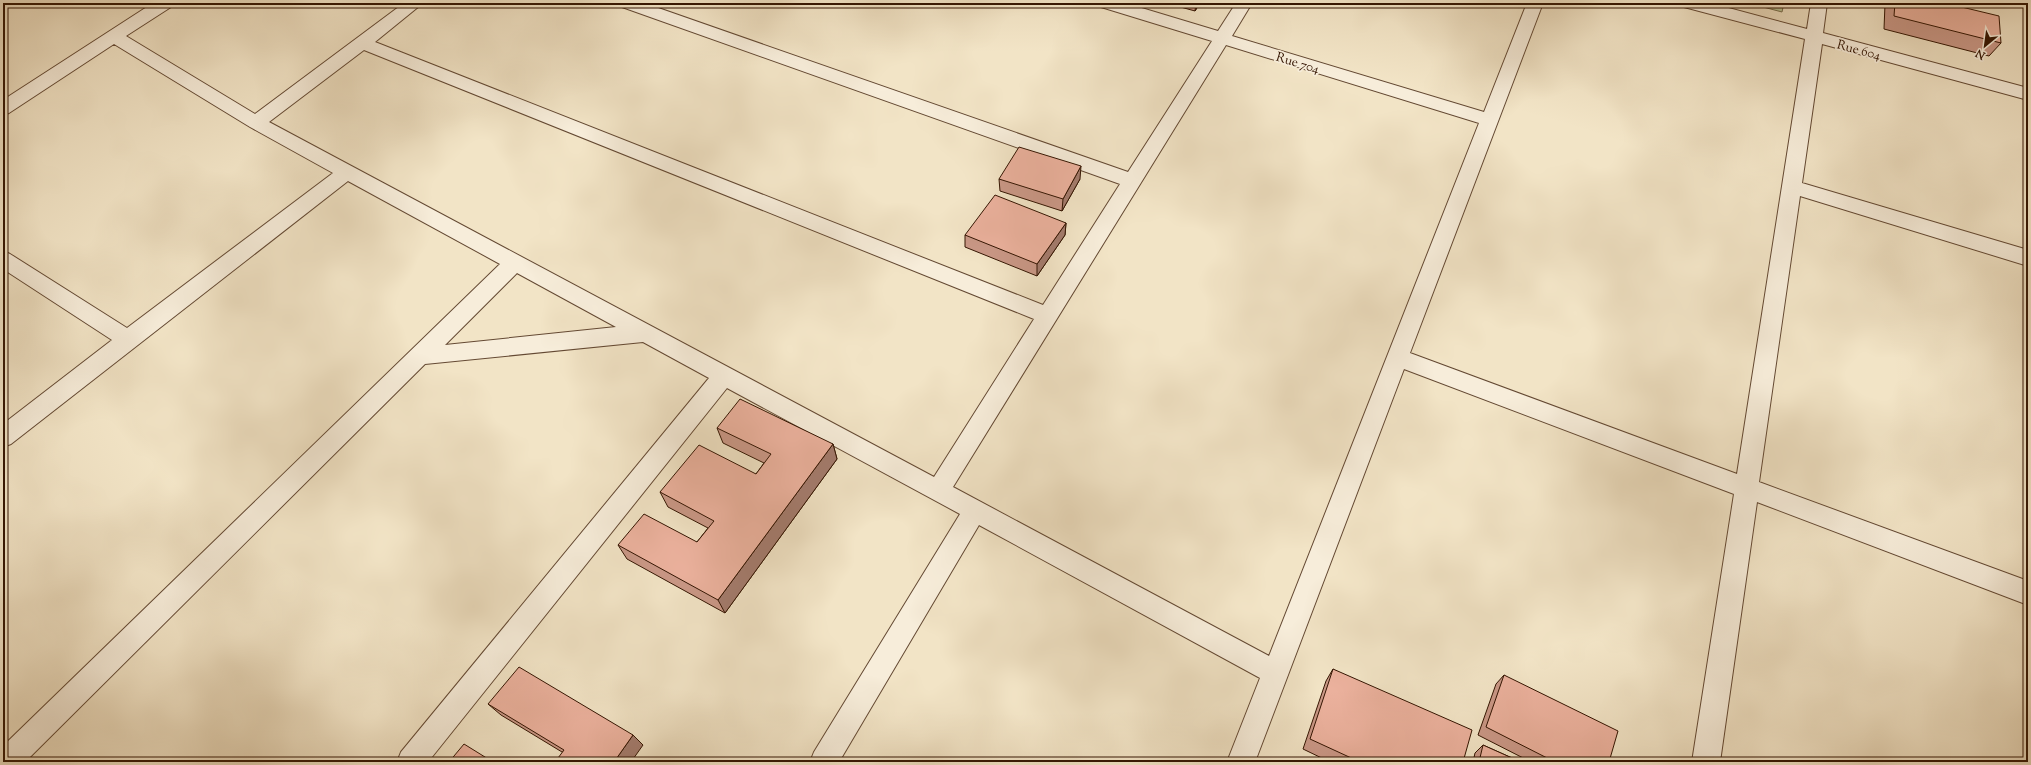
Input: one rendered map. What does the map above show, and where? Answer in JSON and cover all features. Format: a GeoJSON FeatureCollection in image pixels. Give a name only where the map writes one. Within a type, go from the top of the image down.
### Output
{"type":"FeatureCollection","features":[{"type":"Feature","properties":{"kind":"street"},"geometry":{"type":"LineString","coordinates":[[3,109],[165,3]]}},
{"type":"Feature","properties":{"kind":"street"},"geometry":{"type":"LineString","coordinates":[[256,124],[415,3]]}},
{"type":"Feature","properties":{"kind":"street"},"geometry":{"type":"LineString","coordinates":[[628,3],[1132,181]]}},
{"type":"Feature","properties":{"kind":"street","name":"Rue 704"},"geometry":{"type":"LineString","coordinates":[[1107,3],[1489,120]]}},
{"type":"Feature","properties":{"kind":"street"},"geometry":{"type":"LineString","coordinates":[[938,490],[1244,3]]}},
{"type":"Feature","properties":{"kind":"street"},"geometry":{"type":"LineString","coordinates":[[1241,762],[1535,3]]}},
{"type":"Feature","properties":{"kind":"street","name":"Rue 604"},"geometry":{"type":"LineString","coordinates":[[1690,3],[2028,94]]}},
{"type":"Feature","properties":{"kind":"street"},"geometry":{"type":"LineString","coordinates":[[1706,762],[1819,3]]}},
{"type":"Feature","properties":{"kind":"street"},"geometry":{"type":"LineString","coordinates":[[114,36],[256,124],[938,490],[974,512],[1276,673]]}},
{"type":"Feature","properties":{"kind":"street"},"geometry":{"type":"LineString","coordinates":[[362,43],[1047,315]]}},
{"type":"Feature","properties":{"kind":"street"},"geometry":{"type":"LineString","coordinates":[[3,437],[128,339],[347,172]]}},
{"type":"Feature","properties":{"kind":"street"},"geometry":{"type":"LineString","coordinates":[[1792,186],[2028,258]]}},
{"type":"Feature","properties":{"kind":"street"},"geometry":{"type":"LineString","coordinates":[[3,259],[128,339]]}},
{"type":"Feature","properties":{"kind":"street"},"geometry":{"type":"LineString","coordinates":[[6,762],[514,263]]}},
{"type":"Feature","properties":{"kind":"street"},"geometry":{"type":"LineString","coordinates":[[420,356],[645,333]]}},
{"type":"Feature","properties":{"kind":"street"},"geometry":{"type":"LineString","coordinates":[[1398,358],[2028,593]]}},
{"type":"Feature","properties":{"kind":"street"},"geometry":{"type":"LineString","coordinates":[[411,762],[724,376]]}},
{"type":"Feature","properties":{"kind":"street"},"geometry":{"type":"LineString","coordinates":[[824,762],[974,512]]}},
{"type":"Feature","properties":{"kind":"green space"},"geometry":{"type":"Polygon","coordinates":[[[1748,3],[1784,3],[1782,12],[1748,3]]]}},
{"type":"Feature","properties":{"kind":"building"},"geometry":{"type":"Polygon","coordinates":[[[1895,3],[1945,3],[1999,16],[2001,43],[1894,16],[1895,3]]]}},
{"type":"Feature","properties":{"kind":"building"},"geometry":{"type":"Polygon","coordinates":[[[1019,147],[1081,166],[1063,199],[999,179],[1019,147]]]}},
{"type":"Feature","properties":{"kind":"building"},"geometry":{"type":"Polygon","coordinates":[[[995,195],[1066,223],[1037,264],[965,235],[995,195]]]}},
{"type":"Feature","properties":{"kind":"building"},"geometry":{"type":"Polygon","coordinates":[[[740,399],[833,444],[718,600],[618,545],[644,514],[697,542],[714,521],[660,492],[699,445],[756,474],[771,454],[717,428],[740,399]]]}},
{"type":"Feature","properties":{"kind":"building"},"geometry":{"type":"Polygon","coordinates":[[[519,667],[633,735],[614,762],[555,762],[564,750],[488,704],[519,667]]]}},
{"type":"Feature","properties":{"kind":"building"},"geometry":{"type":"Polygon","coordinates":[[[1333,669],[1472,730],[1463,762],[1360,762],[1310,739],[1333,669]]]}},
{"type":"Feature","properties":{"kind":"building"},"geometry":{"type":"Polygon","coordinates":[[[1504,675],[1618,731],[1609,762],[1555,762],[1486,727],[1504,675]]]}},
{"type":"Feature","properties":{"kind":"building"},"geometry":{"type":"Polygon","coordinates":[[[464,744],[493,762],[449,762],[464,744]]]}},
{"type":"Feature","properties":{"kind":"building"},"geometry":{"type":"Polygon","coordinates":[[[1483,745],[1521,762],[1479,762],[1483,745]]]}}]}
